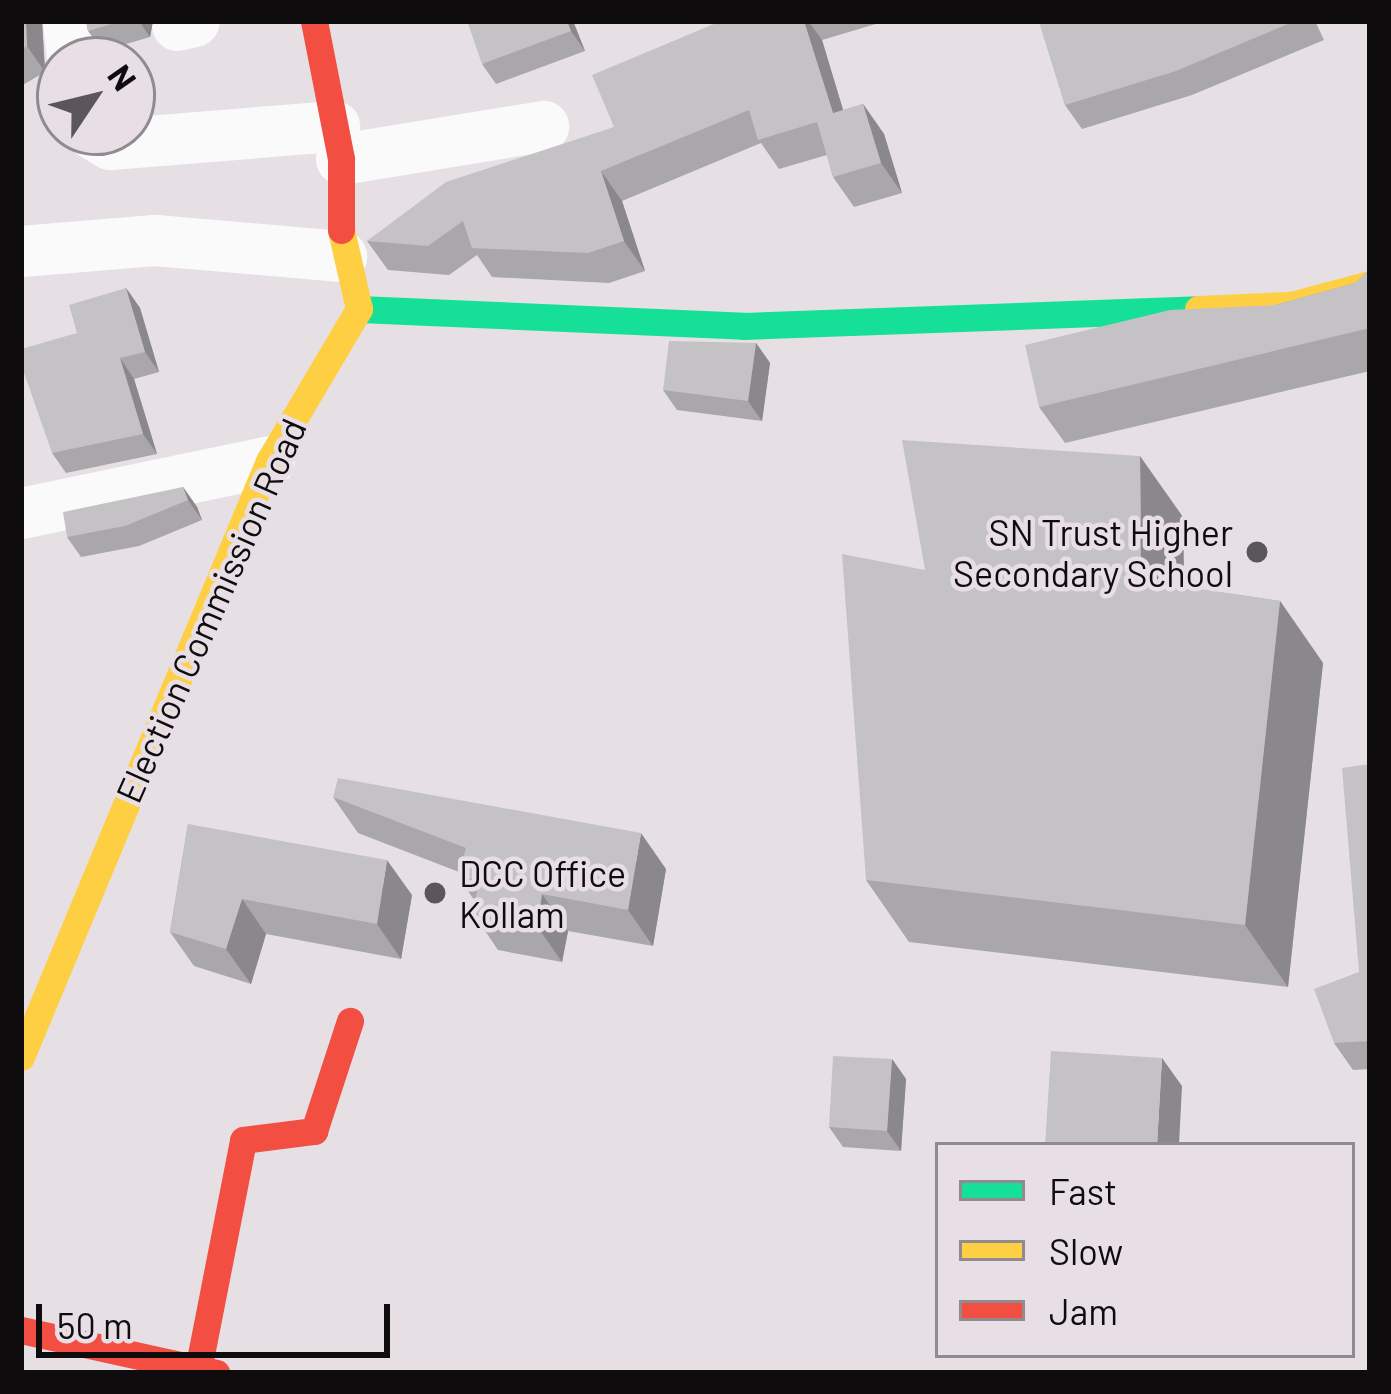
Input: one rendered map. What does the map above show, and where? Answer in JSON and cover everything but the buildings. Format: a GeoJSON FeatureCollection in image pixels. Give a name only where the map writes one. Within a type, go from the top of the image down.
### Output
{"type":"FeatureCollection","features":[{"type":"Feature","properties":{"kind":"street"},"geometry":{"type":"LineString","coordinates":[[314,21],[338,143],[341,256],[358,309],[743,326],[1291,305],[1370,284]]}},
{"type":"Feature","properties":{"kind":"street"},"geometry":{"type":"LineString","coordinates":[[156,144],[338,143],[543,126]]}},
{"type":"Feature","properties":{"kind":"street"},"geometry":{"type":"LineString","coordinates":[[21,250],[155,240],[341,256]]}},
{"type":"Feature","properties":{"kind":"street","name":"Election Commission Road"},"geometry":{"type":"LineString","coordinates":[[21,1057],[269,461],[358,309]]}},
{"type":"Feature","properties":{"kind":"street"},"geometry":{"type":"LineString","coordinates":[[21,513],[269,461]]}},
{"type":"Feature","properties":{"kind":"street"},"geometry":{"type":"LineString","coordinates":[[21,1330],[207,1371],[243,1140],[314,1131],[350,1021]]}},
{"type":"Feature","properties":{"kind":"traffic: fast"},"geometry":{"type":"LineString","coordinates":[[359,309],[744,326],[1198,309]]}},
{"type":"Feature","properties":{"kind":"traffic: slow"},"geometry":{"type":"LineString","coordinates":[[21,1057],[269,461],[359,309],[341,230]]}},
{"type":"Feature","properties":{"kind":"traffic: slow"},"geometry":{"type":"LineString","coordinates":[[1198,309],[1291,305],[1370,284]]}},
{"type":"Feature","properties":{"kind":"traffic: jam"},"geometry":{"type":"LineString","coordinates":[[314,21],[341,159],[341,230]]}},
{"type":"Feature","properties":{"kind":"traffic: jam"},"geometry":{"type":"LineString","coordinates":[[198,1370],[243,1140],[314,1131],[350,1021]]}},
{"type":"Feature","properties":{"kind":"traffic: jam"},"geometry":{"type":"LineString","coordinates":[[21,1330],[216,1373]]}},
{"type":"Feature","properties":{"kind":"place","name":"SN Trust Higher Secondary School"},"geometry":{"type":"Point","coordinates":[1257,552]}},
{"type":"Feature","properties":{"kind":"place","name":"DCC Office Kollam"},"geometry":{"type":"Point","coordinates":[435,893]}}]}
